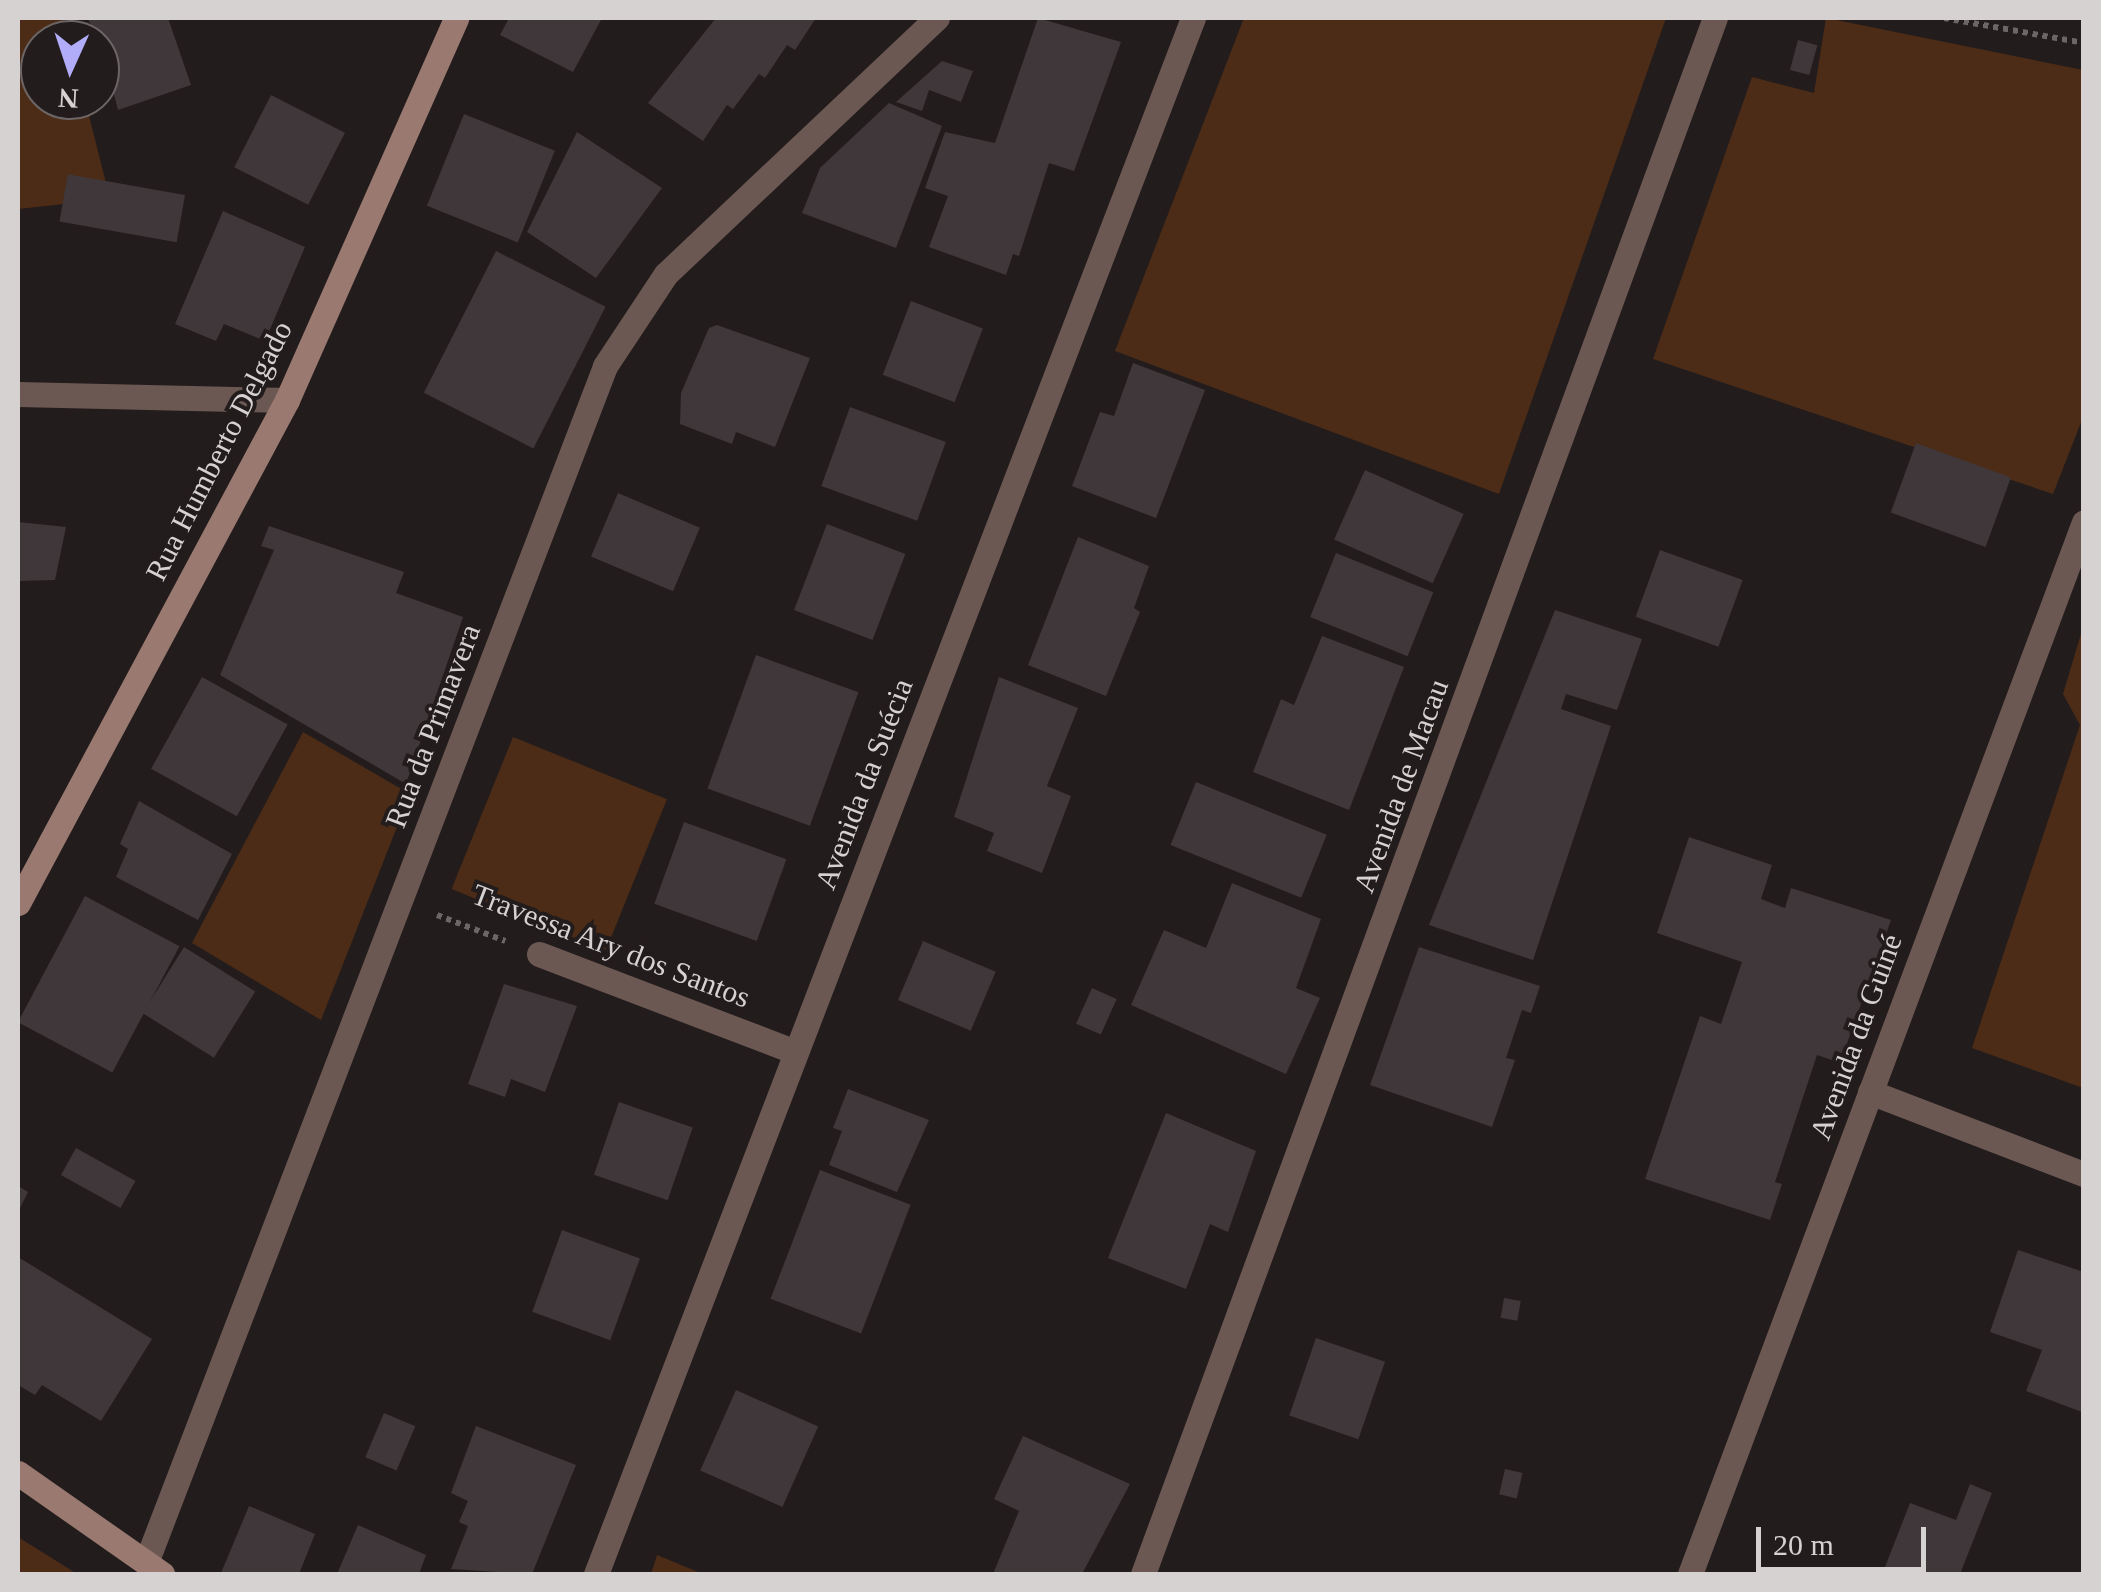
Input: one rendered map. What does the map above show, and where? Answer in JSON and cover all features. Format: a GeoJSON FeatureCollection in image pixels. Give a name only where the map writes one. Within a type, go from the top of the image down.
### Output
{"type":"FeatureCollection","features":[{"type":"Feature","properties":{"kind":"street","name":"Rua Humberto Delgado"},"geometry":{"type":"LineString","coordinates":[[18,902],[287,400],[456,18]]}},
{"type":"Feature","properties":{"kind":"street","name":"Rua da Primavera"},"geometry":{"type":"LineString","coordinates":[[155,1567],[605,366],[666,274],[937,18]]}},
{"type":"Feature","properties":{"kind":"street","name":"Avenida da Suécia"},"geometry":{"type":"LineString","coordinates":[[596,1574],[1193,18]]}},
{"type":"Feature","properties":{"kind":"street","name":"Avenida de Macau"},"geometry":{"type":"LineString","coordinates":[[1144,1574],[1716,18]]}},
{"type":"Feature","properties":{"kind":"street"},"geometry":{"type":"LineString","coordinates":[[18,394],[287,400]]}},
{"type":"Feature","properties":{"kind":"street","name":"Avenida da Guiné"},"geometry":{"type":"LineString","coordinates":[[1690,1574],[2084,522]]}},
{"type":"Feature","properties":{"kind":"street","name":"Travessa Ary dos Santos"},"geometry":{"type":"LineString","coordinates":[[539,954],[796,1052]]}},
{"type":"Feature","properties":{"kind":"street"},"geometry":{"type":"LineString","coordinates":[[1870,1092],[2084,1174]]}},
{"type":"Feature","properties":{"kind":"street"},"geometry":{"type":"LineString","coordinates":[[18,1472],[155,1567]]}},
{"type":"Feature","properties":{"kind":"path"},"geometry":{"type":"LineString","coordinates":[[1944,18],[2084,43]]}},
{"type":"Feature","properties":{"kind":"path","name":"Travessa Ary dos Santos"},"geometry":{"type":"LineString","coordinates":[[402,901],[539,954]]}},
{"type":"Feature","properties":{"kind":"shaded area"},"geometry":{"type":"Polygon","coordinates":[[[18,18],[64,18],[20,20],[20,120],[90,120],[110,199],[18,209],[18,18]]]}},
{"type":"Feature","properties":{"kind":"shaded area"},"geometry":{"type":"Polygon","coordinates":[[[1244,18],[1666,18],[1499,494],[1115,351],[1244,18]]]}},
{"type":"Feature","properties":{"kind":"shaded area"},"geometry":{"type":"Polygon","coordinates":[[[1826,18],[2083,70],[2083,417],[2053,494],[1653,359],[1752,77],[1814,93],[1826,18]]]}},
{"type":"Feature","properties":{"kind":"shaded area"},"geometry":{"type":"Polygon","coordinates":[[[2083,627],[2084,1088],[1972,1048],[2080,725],[2063,694],[2083,627]]]}},
{"type":"Feature","properties":{"kind":"shaded area"},"geometry":{"type":"Polygon","coordinates":[[[303,732],[410,794],[321,1020],[192,943],[303,732]]]}},
{"type":"Feature","properties":{"kind":"shaded area"},"geometry":{"type":"Polygon","coordinates":[[[513,737],[667,799],[605,951],[452,889],[513,737]]]}},
{"type":"Feature","properties":{"kind":"shaded area"},"geometry":{"type":"Polygon","coordinates":[[[18,1537],[74,1572],[77,1574],[18,1574],[18,1537]]]}},
{"type":"Feature","properties":{"kind":"shaded area"},"geometry":{"type":"Polygon","coordinates":[[[657,1555],[703,1574],[651,1574],[657,1555]]]}},
{"type":"Feature","properties":{"kind":"building"},"geometry":{"type":"Polygon","coordinates":[[[168,18],[191,85],[120,109],[120,20],[88,20],[168,18]]]}},
{"type":"Feature","properties":{"kind":"building"},"geometry":{"type":"Polygon","coordinates":[[[509,18],[602,18],[573,72],[500,35],[509,18]]]}},
{"type":"Feature","properties":{"kind":"building"},"geometry":{"type":"Polygon","coordinates":[[[716,18],[816,18],[795,50],[787,45],[765,78],[759,74],[733,109],[727,105],[703,141],[648,103],[716,18]]]}},
{"type":"Feature","properties":{"kind":"building"},"geometry":{"type":"Polygon","coordinates":[[[1038,18],[1121,42],[1074,171],[1049,163],[1019,256],[1013,254],[1006,275],[929,247],[948,196],[925,188],[945,132],[995,143],[1038,18]]]}},
{"type":"Feature","properties":{"kind":"building"},"geometry":{"type":"Polygon","coordinates":[[[1798,40],[1817,45],[1809,75],[1790,70],[1798,40]]]}},
{"type":"Feature","properties":{"kind":"building"},"geometry":{"type":"Polygon","coordinates":[[[942,61],[973,71],[961,102],[929,90],[922,111],[896,102],[942,61]]]}},
{"type":"Feature","properties":{"kind":"building"},"geometry":{"type":"Polygon","coordinates":[[[271,95],[345,133],[308,205],[234,167],[271,95]]]}},
{"type":"Feature","properties":{"kind":"building"},"geometry":{"type":"Polygon","coordinates":[[[889,103],[942,126],[896,248],[802,213],[820,168],[889,103]]]}},
{"type":"Feature","properties":{"kind":"building"},"geometry":{"type":"Polygon","coordinates":[[[464,114],[555,151],[518,243],[427,206],[464,114]]]}},
{"type":"Feature","properties":{"kind":"building"},"geometry":{"type":"Polygon","coordinates":[[[577,132],[662,188],[596,278],[527,232],[577,132]]]}},
{"type":"Feature","properties":{"kind":"building"},"geometry":{"type":"Polygon","coordinates":[[[68,174],[185,195],[177,242],[59,222],[68,174]]]}},
{"type":"Feature","properties":{"kind":"building"},"geometry":{"type":"Polygon","coordinates":[[[223,211],[305,247],[265,341],[224,324],[216,341],[175,324],[223,211]]]}},
{"type":"Feature","properties":{"kind":"building"},"geometry":{"type":"Polygon","coordinates":[[[496,251],[606,307],[533,449],[424,393],[496,251]]]}},
{"type":"Feature","properties":{"kind":"building"},"geometry":{"type":"Polygon","coordinates":[[[911,301],[983,329],[955,402],[883,375],[911,301]]]}},
{"type":"Feature","properties":{"kind":"building"},"geometry":{"type":"Polygon","coordinates":[[[717,325],[810,358],[775,447],[736,432],[732,444],[680,424],[681,393],[709,328],[717,325]]]}},
{"type":"Feature","properties":{"kind":"building"},"geometry":{"type":"Polygon","coordinates":[[[1133,363],[1205,390],[1156,518],[1072,486],[1100,412],[1114,416],[1133,363]]]}},
{"type":"Feature","properties":{"kind":"building"},"geometry":{"type":"Polygon","coordinates":[[[850,407],[946,442],[917,521],[821,486],[850,407]]]}},
{"type":"Feature","properties":{"kind":"building"},"geometry":{"type":"Polygon","coordinates":[[[1916,443],[2011,478],[1986,547],[1891,513],[1916,443]]]}},
{"type":"Feature","properties":{"kind":"building"},"geometry":{"type":"Polygon","coordinates":[[[1365,470],[1464,514],[1433,583],[1334,539],[1365,470]]]}},
{"type":"Feature","properties":{"kind":"building"},"geometry":{"type":"Polygon","coordinates":[[[618,493],[700,528],[673,591],[591,557],[618,493]]]}},
{"type":"Feature","properties":{"kind":"building"},"geometry":{"type":"Polygon","coordinates":[[[18,522],[66,527],[55,580],[18,581],[18,522]]]}},
{"type":"Feature","properties":{"kind":"building"},"geometry":{"type":"Polygon","coordinates":[[[827,524],[905,554],[872,640],[794,610],[827,524]]]}},
{"type":"Feature","properties":{"kind":"building"},"geometry":{"type":"Polygon","coordinates":[[[269,526],[404,572],[396,593],[463,617],[406,784],[220,675],[274,550],[261,546],[269,526]]]}},
{"type":"Feature","properties":{"kind":"building"},"geometry":{"type":"Polygon","coordinates":[[[1078,537],[1149,566],[1134,608],[1140,612],[1106,696],[1028,665],[1078,537]]]}},
{"type":"Feature","properties":{"kind":"building"},"geometry":{"type":"Polygon","coordinates":[[[1660,550],[1743,580],[1718,647],[1636,617],[1660,550]]]}},
{"type":"Feature","properties":{"kind":"building"},"geometry":{"type":"Polygon","coordinates":[[[1336,553],[1433,592],[1408,656],[1310,617],[1336,553]]]}},
{"type":"Feature","properties":{"kind":"building"},"geometry":{"type":"Polygon","coordinates":[[[1555,610],[1642,639],[1617,710],[1566,694],[1561,709],[1611,726],[1533,960],[1429,925],[1555,610]]]}},
{"type":"Feature","properties":{"kind":"building"},"geometry":{"type":"Polygon","coordinates":[[[1322,636],[1404,667],[1349,810],[1253,772],[1281,699],[1294,705],[1322,636]]]}},
{"type":"Feature","properties":{"kind":"building"},"geometry":{"type":"Polygon","coordinates":[[[756,655],[858,692],[810,826],[707,788],[756,655]]]}},
{"type":"Feature","properties":{"kind":"building"},"geometry":{"type":"Polygon","coordinates":[[[202,677],[288,725],[237,816],[151,769],[202,677]]]}},
{"type":"Feature","properties":{"kind":"building"},"geometry":{"type":"Polygon","coordinates":[[[999,677],[1078,708],[1047,786],[1071,796],[1042,873],[987,851],[994,833],[954,817],[999,677]]]}},
{"type":"Feature","properties":{"kind":"building"},"geometry":{"type":"Polygon","coordinates":[[[1196,782],[1327,835],[1301,898],[1171,845],[1196,782]]]}},
{"type":"Feature","properties":{"kind":"building"},"geometry":{"type":"Polygon","coordinates":[[[139,801],[232,854],[198,920],[116,877],[128,849],[120,844],[139,801]]]}},
{"type":"Feature","properties":{"kind":"building"},"geometry":{"type":"Polygon","coordinates":[[[684,822],[786,859],[757,941],[654,904],[684,822]]]}},
{"type":"Feature","properties":{"kind":"building"},"geometry":{"type":"Polygon","coordinates":[[[1689,837],[1772,865],[1761,899],[1785,908],[1791,888],[1891,920],[1840,1063],[1817,1055],[1775,1182],[1782,1184],[1770,1220],[1645,1179],[1700,1016],[1721,1024],[1742,962],[1657,933],[1689,837]]]}},
{"type":"Feature","properties":{"kind":"building"},"geometry":{"type":"Polygon","coordinates":[[[1232,883],[1321,919],[1296,988],[1320,998],[1286,1074],[1131,1005],[1164,930],[1206,948],[1232,883]]]}},
{"type":"Feature","properties":{"kind":"building"},"geometry":{"type":"Polygon","coordinates":[[[85,896],[179,946],[112,1072],[18,1022],[85,896]]]}},
{"type":"Feature","properties":{"kind":"building"},"geometry":{"type":"Polygon","coordinates":[[[923,941],[996,972],[971,1031],[898,1000],[923,941]]]}},
{"type":"Feature","properties":{"kind":"building"},"geometry":{"type":"Polygon","coordinates":[[[184,947],[255,992],[214,1058],[143,1013],[184,947]]]}},
{"type":"Feature","properties":{"kind":"building"},"geometry":{"type":"Polygon","coordinates":[[[1419,947],[1540,986],[1531,1013],[1522,1010],[1506,1058],[1515,1060],[1492,1127],[1370,1085],[1419,947]]]}},
{"type":"Feature","properties":{"kind":"building"},"geometry":{"type":"Polygon","coordinates":[[[504,984],[577,1006],[545,1092],[511,1079],[505,1097],[468,1084],[504,984]]]}},
{"type":"Feature","properties":{"kind":"building"},"geometry":{"type":"Polygon","coordinates":[[[1092,988],[1117,999],[1101,1035],[1076,1024],[1092,988]]]}},
{"type":"Feature","properties":{"kind":"building"},"geometry":{"type":"Polygon","coordinates":[[[848,1089],[929,1120],[897,1192],[829,1165],[842,1131],[833,1128],[848,1089]]]}},
{"type":"Feature","properties":{"kind":"building"},"geometry":{"type":"Polygon","coordinates":[[[619,1102],[693,1127],[668,1200],[594,1175],[619,1102]]]}},
{"type":"Feature","properties":{"kind":"building"},"geometry":{"type":"Polygon","coordinates":[[[1166,1113],[1256,1151],[1228,1232],[1210,1224],[1186,1289],[1108,1258],[1166,1113]]]}},
{"type":"Feature","properties":{"kind":"building"},"geometry":{"type":"Polygon","coordinates":[[[76,1148],[135,1181],[120,1208],[61,1175],[76,1148]]]}},
{"type":"Feature","properties":{"kind":"building"},"geometry":{"type":"Polygon","coordinates":[[[820,1170],[911,1205],[861,1334],[771,1299],[820,1170]]]}},
{"type":"Feature","properties":{"kind":"building"},"geometry":{"type":"Polygon","coordinates":[[[18,1186],[28,1192],[18,1212],[18,1186]]]}},
{"type":"Feature","properties":{"kind":"building"},"geometry":{"type":"Polygon","coordinates":[[[562,1230],[640,1258],[610,1340],[532,1312],[562,1230]]]}},
{"type":"Feature","properties":{"kind":"building"},"geometry":{"type":"Polygon","coordinates":[[[2018,1250],[2084,1272],[2082,1412],[2026,1391],[2042,1350],[1990,1332],[2018,1250]]]}},
{"type":"Feature","properties":{"kind":"building"},"geometry":{"type":"Polygon","coordinates":[[[18,1257],[152,1339],[101,1421],[42,1385],[35,1395],[18,1385],[18,1257]]]}},
{"type":"Feature","properties":{"kind":"building"},"geometry":{"type":"Polygon","coordinates":[[[1504,1298],[1521,1301],[1517,1321],[1501,1318],[1504,1298]]]}},
{"type":"Feature","properties":{"kind":"building"},"geometry":{"type":"Polygon","coordinates":[[[1316,1338],[1385,1362],[1358,1439],[1289,1416],[1316,1338]]]}},
{"type":"Feature","properties":{"kind":"building"},"geometry":{"type":"Polygon","coordinates":[[[736,1390],[818,1427],[782,1507],[700,1470],[736,1390]]]}},
{"type":"Feature","properties":{"kind":"building"},"geometry":{"type":"Polygon","coordinates":[[[384,1413],[415,1426],[397,1470],[365,1457],[384,1413]]]}},
{"type":"Feature","properties":{"kind":"building"},"geometry":{"type":"Polygon","coordinates":[[[476,1426],[576,1465],[532,1574],[451,1569],[468,1526],[459,1522],[468,1501],[451,1493],[476,1426]]]}},
{"type":"Feature","properties":{"kind":"building"},"geometry":{"type":"Polygon","coordinates":[[[1023,1436],[1130,1484],[1082,1574],[993,1574],[1019,1511],[994,1499],[1023,1436]]]}},
{"type":"Feature","properties":{"kind":"building"},"geometry":{"type":"Polygon","coordinates":[[[1505,1469],[1523,1473],[1517,1498],[1499,1494],[1505,1469]]]}},
{"type":"Feature","properties":{"kind":"building"},"geometry":{"type":"Polygon","coordinates":[[[1970,1484],[1992,1493],[1960,1574],[1905,1574],[1885,1567],[1910,1503],[1956,1520],[1970,1484]]]}},
{"type":"Feature","properties":{"kind":"building"},"geometry":{"type":"Polygon","coordinates":[[[249,1506],[315,1534],[299,1574],[221,1573],[249,1506]]]}},
{"type":"Feature","properties":{"kind":"building"},"geometry":{"type":"Polygon","coordinates":[[[358,1525],[426,1555],[419,1574],[337,1574],[358,1525]]]}}]}
